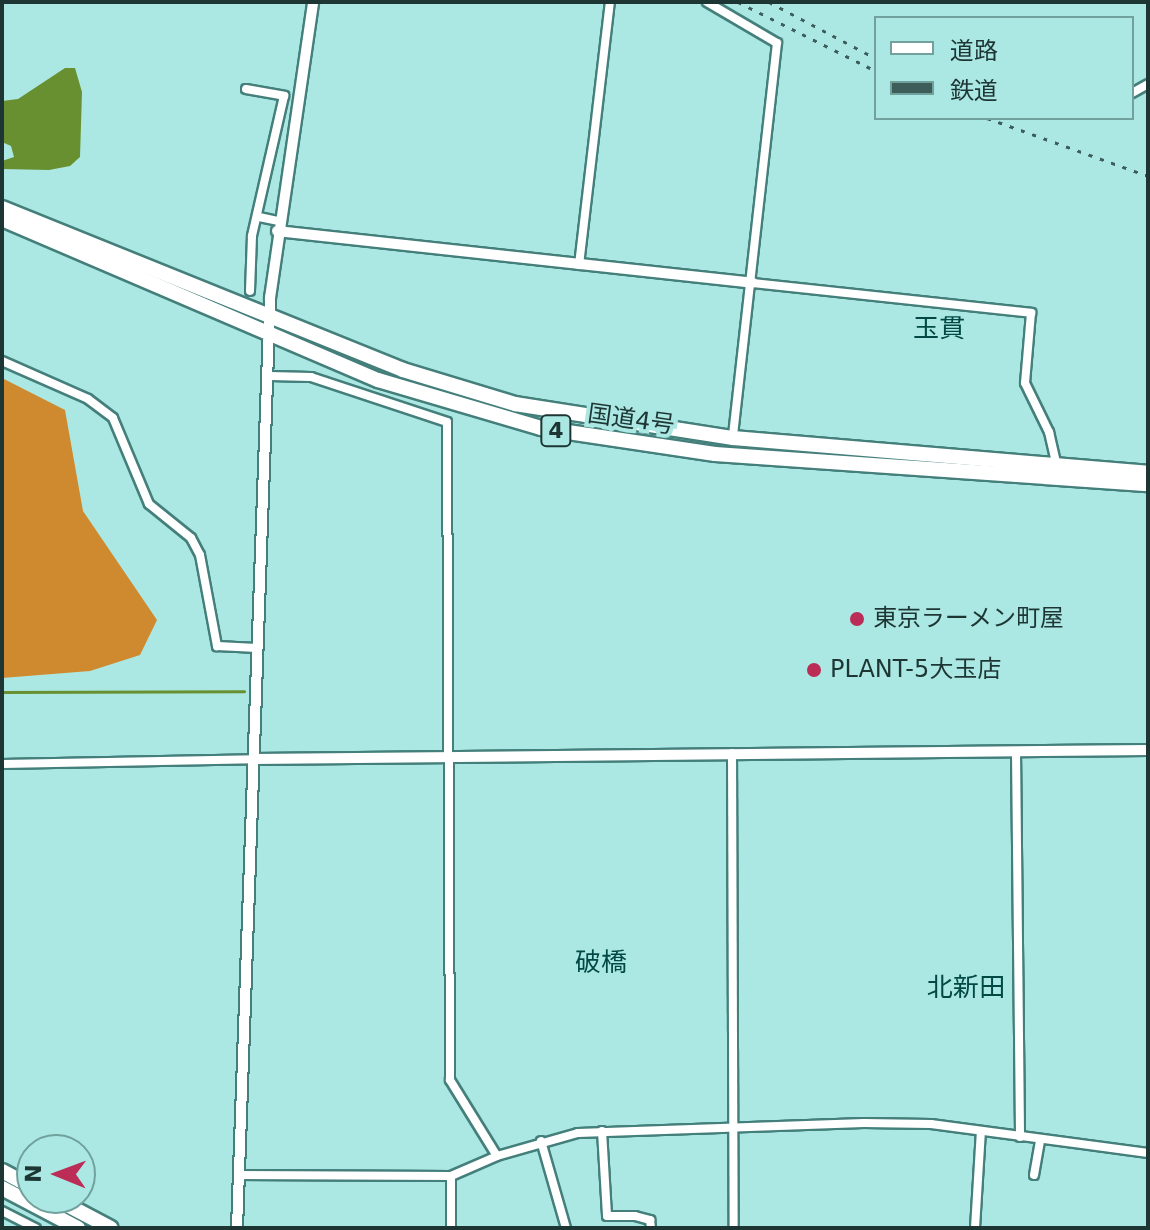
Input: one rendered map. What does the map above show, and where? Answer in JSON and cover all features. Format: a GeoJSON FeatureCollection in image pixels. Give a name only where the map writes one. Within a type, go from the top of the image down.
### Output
{"type":"FeatureCollection","features":[{"type":"Feature","properties":{"kind":"highway","name":"国道4号"},"geometry":{"type":"LineString","coordinates":[[2,208],[270,317],[474,393],[558,413],[733,438],[1148,473]]}},
{"type":"Feature","properties":{"kind":"highway","name":"国道4号"},"geometry":{"type":"LineString","coordinates":[[2,219],[443,403],[603,439],[715,454],[1148,484]]}},
{"type":"Feature","properties":{"kind":"highway"},"geometry":{"type":"LineString","coordinates":[[2,1188],[78,1228]]}},
{"type":"Feature","properties":{"kind":"highway"},"geometry":{"type":"LineString","coordinates":[[84,1214],[111,1228]]}},
{"type":"Feature","properties":{"kind":"street"},"geometry":{"type":"LineString","coordinates":[[237,1228],[270,317],[278,226],[313,2]]}},
{"type":"Feature","properties":{"kind":"street"},"geometry":{"type":"LineString","coordinates":[[579,265],[610,2]]}},
{"type":"Feature","properties":{"kind":"street"},"geometry":{"type":"LineString","coordinates":[[707,2],[777,43],[733,438]]}},
{"type":"Feature","properties":{"kind":"street"},"geometry":{"type":"LineString","coordinates":[[246,89],[284,96],[259,217],[252,236],[250,291]]}},
{"type":"Feature","properties":{"kind":"street"},"geometry":{"type":"LineString","coordinates":[[259,217],[278,226],[579,265],[1031,313],[1025,383],[1049,432],[1057,467]]}},
{"type":"Feature","properties":{"kind":"street"},"geometry":{"type":"LineString","coordinates":[[2,361],[88,399],[113,418],[149,504],[191,538],[200,555],[217,646],[257,648]]}},
{"type":"Feature","properties":{"kind":"street"},"geometry":{"type":"LineString","coordinates":[[270,376],[311,377],[447,422],[450,1080],[497,1156]]}},
{"type":"Feature","properties":{"kind":"street"},"geometry":{"type":"LineString","coordinates":[[2,764],[450,755],[1148,750]]}},
{"type":"Feature","properties":{"kind":"street"},"geometry":{"type":"LineString","coordinates":[[1016,751],[1020,1137]]}},
{"type":"Feature","properties":{"kind":"street"},"geometry":{"type":"LineString","coordinates":[[732,753],[734,1228]]}},
{"type":"Feature","properties":{"kind":"street"},"geometry":{"type":"LineString","coordinates":[[238,1175],[451,1176],[541,1141],[602,1131],[733,1126],[931,1124],[1148,1153]]}},
{"type":"Feature","properties":{"kind":"street"},"geometry":{"type":"LineString","coordinates":[[602,1131],[607,1216],[635,1216],[650,1220],[651,1228]]}},
{"type":"Feature","properties":{"kind":"street"},"geometry":{"type":"LineString","coordinates":[[975,1228],[981,1131]]}},
{"type":"Feature","properties":{"kind":"street"},"geometry":{"type":"LineString","coordinates":[[1034,1175],[1040,1140]]}},
{"type":"Feature","properties":{"kind":"street"},"geometry":{"type":"LineString","coordinates":[[541,1141],[566,1228]]}},
{"type":"Feature","properties":{"kind":"street"},"geometry":{"type":"LineString","coordinates":[[451,1176],[451,1228]]}},
{"type":"Feature","properties":{"kind":"street"},"geometry":{"type":"LineString","coordinates":[[2,1211],[36,1228]]}},
{"type":"Feature","properties":{"kind":"shaded area"},"geometry":{"type":"Polygon","coordinates":[[[65,68],[75,68],[82,92],[80,157],[70,166],[49,170],[2,169],[2,161],[14,157],[11,146],[2,142],[2,101],[18,99],[65,68]]]}},
{"type":"Feature","properties":{"kind":"shaded area"},"geometry":{"type":"Polygon","coordinates":[[[2,378],[65,410],[83,511],[157,620],[140,655],[90,671],[2,678],[2,378]]]}},
{"type":"Feature","properties":{"kind":"waterway"},"geometry":{"type":"LineString","coordinates":[[2,692],[244,691]]}},
{"type":"Feature","properties":{"kind":"railway"},"geometry":{"type":"LineString","coordinates":[[738,2],[874,70]]}},
{"type":"Feature","properties":{"kind":"railway"},"geometry":{"type":"LineString","coordinates":[[769,2],[874,57]]}},
{"type":"Feature","properties":{"kind":"railway"},"geometry":{"type":"LineString","coordinates":[[993,120],[1148,176]]}},
{"type":"Feature","properties":{"kind":"place","name":"東京ラーメン町屋"},"geometry":{"type":"Point","coordinates":[857,619]}},
{"type":"Feature","properties":{"kind":"place","name":"PLANT-5大玉店"},"geometry":{"type":"Point","coordinates":[814,670]}},
{"type":"Feature","properties":{"kind":"district","name":"玉貫"},"geometry":{"type":"Point","coordinates":[939,329]}},
{"type":"Feature","properties":{"kind":"district","name":"破橋"},"geometry":{"type":"Point","coordinates":[601,963]}},
{"type":"Feature","properties":{"kind":"district","name":"北新田"},"geometry":{"type":"Point","coordinates":[966,988]}}]}
